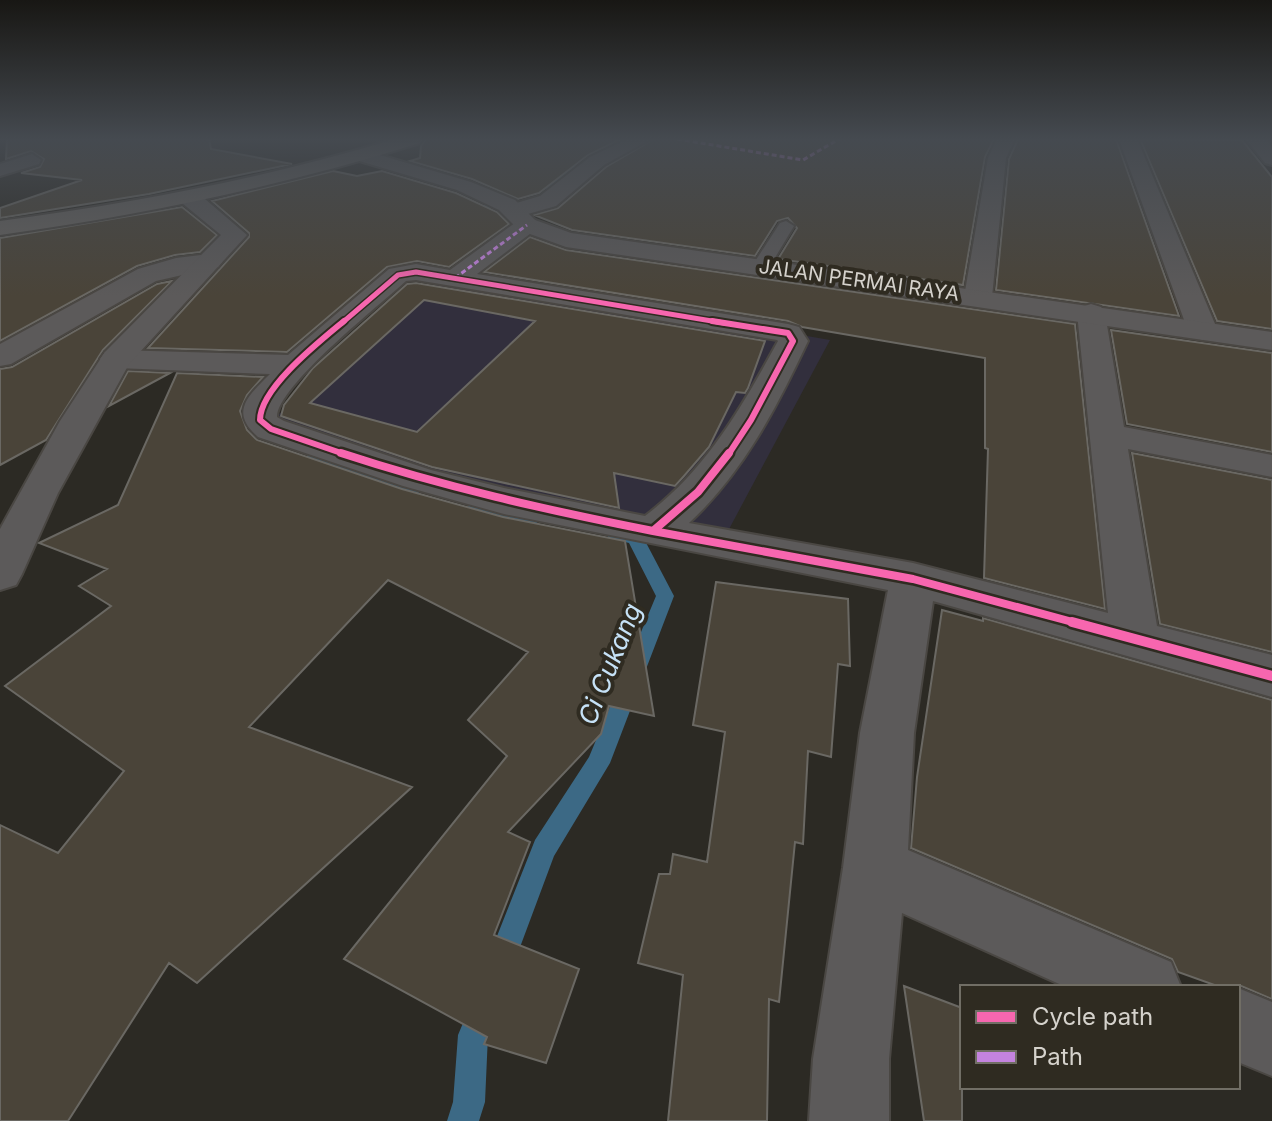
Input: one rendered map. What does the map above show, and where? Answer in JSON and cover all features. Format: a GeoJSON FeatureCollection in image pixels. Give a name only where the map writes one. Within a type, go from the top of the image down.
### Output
{"type":"FeatureCollection","features":[{"type":"Feature","properties":{"kind":"main road"},"geometry":{"type":"LineString","coordinates":[[0,228],[222,191]]}},
{"type":"Feature","properties":{"kind":"street","name":"JALAN PERMAI RAYA"},"geometry":{"type":"LineString","coordinates":[[476,191],[548,235],[593,245],[761,266],[1272,341]]}},
{"type":"Feature","properties":{"kind":"street"},"geometry":{"type":"LineString","coordinates":[[455,278],[516,214],[548,201],[560,191]]}},
{"type":"Feature","properties":{"kind":"street"},"geometry":{"type":"LineString","coordinates":[[978,297],[992,191]]}},
{"type":"Feature","properties":{"kind":"street"},"geometry":{"type":"LineString","coordinates":[[1148,191],[1203,331]]}},
{"type":"Feature","properties":{"kind":"street"},"geometry":{"type":"LineString","coordinates":[[0,574],[45,481],[116,359],[233,238],[235,232],[190,198]]}},
{"type":"Feature","properties":{"kind":"street"},"geometry":{"type":"LineString","coordinates":[[0,357],[147,275],[176,266],[209,262]]}},
{"type":"Feature","properties":{"kind":"street"},"geometry":{"type":"LineString","coordinates":[[653,531],[681,512],[714,475],[754,418],[793,341],[788,333],[416,272],[398,275],[357,307],[293,364],[260,409],[260,420],[271,429],[417,478],[504,501],[653,531],[913,579],[1272,676]]}},
{"type":"Feature","properties":{"kind":"street"},"geometry":{"type":"LineString","coordinates":[[1091,313],[1135,639]]}},
{"type":"Feature","properties":{"kind":"street"},"geometry":{"type":"LineString","coordinates":[[116,359],[293,364]]}},
{"type":"Feature","properties":{"kind":"street"},"geometry":{"type":"LineString","coordinates":[[1105,434],[1272,466]]}},
{"type":"Feature","properties":{"kind":"street"},"geometry":{"type":"LineString","coordinates":[[849,1121],[851,1059],[875,868],[887,733],[913,579]]}},
{"type":"Feature","properties":{"kind":"street"},"geometry":{"type":"LineString","coordinates":[[875,868],[1141,985]]}},
{"type":"Feature","properties":{"kind":"street"},"geometry":{"type":"LineString","coordinates":[[1240,1026],[1272,1039]]}},
{"type":"Feature","properties":{"kind":"lane"},"geometry":{"type":"LineString","coordinates":[[761,266],[786,226]]}},
{"type":"Feature","properties":{"kind":"shaded area"},"geometry":{"type":"Polygon","coordinates":[[[446,274],[830,340],[728,531],[458,496],[272,420],[446,274]]]}},
{"type":"Feature","properties":{"kind":"building"},"geometry":{"type":"Polygon","coordinates":[[[49,191],[162,191],[0,218],[0,208],[49,191]]]}},
{"type":"Feature","properties":{"kind":"building"},"geometry":{"type":"Polygon","coordinates":[[[251,191],[450,191],[497,212],[509,224],[449,267],[417,261],[387,267],[287,352],[148,348],[249,237],[249,233],[212,201],[251,191]]]}},
{"type":"Feature","properties":{"kind":"building"},"geometry":{"type":"Polygon","coordinates":[[[500,191],[541,191],[539,193],[518,199],[500,191]]]}},
{"type":"Feature","properties":{"kind":"building"},"geometry":{"type":"Polygon","coordinates":[[[578,191],[979,191],[963,285],[778,259],[797,228],[788,218],[777,221],[755,256],[572,230],[534,215],[558,208],[578,191]]]}},
{"type":"Feature","properties":{"kind":"building"},"geometry":{"type":"Polygon","coordinates":[[[1006,191],[1135,191],[1179,316],[996,290],[1006,191]]]}},
{"type":"Feature","properties":{"kind":"building"},"geometry":{"type":"Polygon","coordinates":[[[1162,191],[1272,191],[1272,329],[1217,321],[1162,191]]]}},
{"type":"Feature","properties":{"kind":"building"},"geometry":{"type":"Polygon","coordinates":[[[182,207],[217,235],[200,252],[175,255],[137,266],[0,341],[0,238],[182,207]]]}},
{"type":"Feature","properties":{"kind":"building"},"geometry":{"type":"Polygon","coordinates":[[[530,237],[566,250],[1075,324],[1105,609],[984,578],[988,449],[985,448],[985,358],[802,327],[788,321],[484,272],[530,237]]]}},
{"type":"Feature","properties":{"kind":"building"},"geometry":{"type":"Polygon","coordinates":[[[172,281],[103,350],[46,440],[0,465],[0,369],[12,367],[157,284],[172,281]]]}},
{"type":"Feature","properties":{"kind":"building"},"geometry":{"type":"Polygon","coordinates":[[[416,283],[765,341],[745,393],[736,392],[709,447],[684,476],[675,486],[614,473],[619,508],[432,467],[281,416],[284,405],[313,368],[407,284],[416,283]],[[424,300],[310,403],[417,432],[535,321],[424,300]]]}},
{"type":"Feature","properties":{"kind":"building"},"geometry":{"type":"Polygon","coordinates":[[[1111,330],[1272,353],[1272,452],[1127,424],[1111,330]]]}},
{"type":"Feature","properties":{"kind":"building"},"geometry":{"type":"Polygon","coordinates":[[[128,371],[170,373],[109,406],[128,371]]]}},
{"type":"Feature","properties":{"kind":"building"},"geometry":{"type":"Polygon","coordinates":[[[177,373],[263,377],[247,395],[240,411],[247,430],[257,440],[402,489],[503,517],[625,541],[654,716],[609,706],[601,734],[508,832],[530,842],[494,935],[579,969],[546,1063],[484,1044],[487,1037],[344,959],[507,756],[468,720],[528,652],[388,580],[249,727],[412,787],[197,983],[169,963],[68,1121],[0,1121],[0,825],[58,853],[124,771],[5,686],[111,606],[79,586],[107,569],[39,543],[118,505],[177,373]]]}},
{"type":"Feature","properties":{"kind":"building"},"geometry":{"type":"Polygon","coordinates":[[[1132,453],[1272,480],[1272,652],[1160,624],[1132,453]]]}},
{"type":"Feature","properties":{"kind":"building"},"geometry":{"type":"Polygon","coordinates":[[[716,582],[848,599],[850,666],[838,664],[831,757],[808,751],[803,844],[795,842],[779,1002],[769,999],[767,1121],[668,1121],[683,975],[638,963],[659,874],[670,874],[673,854],[707,862],[725,732],[693,725],[716,582]]]}},
{"type":"Feature","properties":{"kind":"building"},"geometry":{"type":"Polygon","coordinates":[[[942,610],[983,621],[983,618],[1272,700],[1272,999],[1240,985],[1214,985],[1178,972],[1172,959],[911,848],[917,777],[942,610]]]}},
{"type":"Feature","properties":{"kind":"building"},"geometry":{"type":"Polygon","coordinates":[[[904,986],[960,1007],[962,1121],[924,1121],[904,986]]]}},
{"type":"Feature","properties":{"kind":"waterway","name":"Ci Cukang"},"geometry":{"type":"LineString","coordinates":[[461,215],[531,191]]}},
{"type":"Feature","properties":{"kind":"waterway","name":"Ci Cukang"},"geometry":{"type":"LineString","coordinates":[[312,454],[411,493]]}},
{"type":"Feature","properties":{"kind":"waterway","name":"Ci Cukang"},"geometry":{"type":"LineString","coordinates":[[469,511],[535,518]]}},
{"type":"Feature","properties":{"kind":"waterway","name":"Ci Cukang"},"geometry":{"type":"LineString","coordinates":[[500,964],[544,849],[598,763],[665,596],[636,539],[615,534]]}},
{"type":"Feature","properties":{"kind":"waterway","name":"Ci Cukang"},"geometry":{"type":"LineString","coordinates":[[463,1121],[469,1102],[473,1035],[484,1007]]}},
{"type":"Feature","properties":{"kind":"marked path"},"geometry":{"type":"LineString","coordinates":[[455,278],[527,225]]}},
{"type":"Feature","properties":{"kind":"cycle path"},"geometry":{"type":"LineString","coordinates":[[416,272],[788,333],[793,341],[735,445],[698,492],[653,531],[504,501],[417,478],[271,429],[260,420],[260,409],[266,397],[314,346],[398,275],[416,272]]}},
{"type":"Feature","properties":{"kind":"cycle path"},"geometry":{"type":"LineString","coordinates":[[653,531],[913,579],[1272,676]]}}]}
